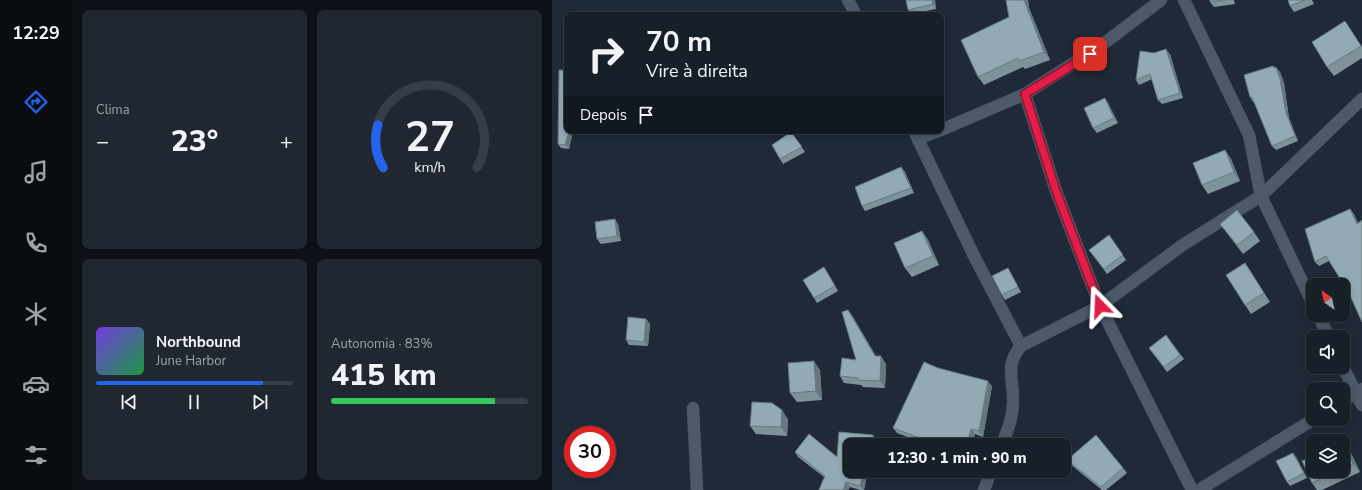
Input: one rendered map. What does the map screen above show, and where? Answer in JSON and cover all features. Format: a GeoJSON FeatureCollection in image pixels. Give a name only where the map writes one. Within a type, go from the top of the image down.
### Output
{"type":"FeatureCollection","features":[{"type":"Feature","properties":{"kind":"street"},"geometry":{"type":"LineString","coordinates":[[848,0],[854,12]]}},
{"type":"Feature","properties":{"kind":"street"},"geometry":{"type":"LineString","coordinates":[[944,129],[1025,94],[1102,45],[1161,0]]}},
{"type":"Feature","properties":{"kind":"street"},"geometry":{"type":"LineString","coordinates":[[1184,0],[1248,135],[1261,196],[1306,289]]}},
{"type":"Feature","properties":{"kind":"street"},"geometry":{"type":"LineString","coordinates":[[1025,94],[1056,191],[1100,306],[1192,490]]}},
{"type":"Feature","properties":{"kind":"street"},"geometry":{"type":"LineString","coordinates":[[1005,438],[1010,424],[1013,403],[1011,372],[1013,356],[1021,346],[1100,306],[1184,244],[1261,196],[1362,99]]}},
{"type":"Feature","properties":{"kind":"street"},"geometry":{"type":"LineString","coordinates":[[916,135],[975,258],[1021,346]]}},
{"type":"Feature","properties":{"kind":"street"},"geometry":{"type":"LineString","coordinates":[[1348,374],[1359,391],[1362,404]]}},
{"type":"Feature","properties":{"kind":"street"},"geometry":{"type":"LineString","coordinates":[[1350,397],[1359,391]]}},
{"type":"Feature","properties":{"kind":"street"},"geometry":{"type":"LineString","coordinates":[[693,408],[697,490]]}},
{"type":"Feature","properties":{"kind":"street"},"geometry":{"type":"LineString","coordinates":[[1200,490],[1306,424]]}},
{"type":"Feature","properties":{"kind":"street"},"geometry":{"type":"LineString","coordinates":[[984,490],[988,478]]}},
{"type":"Feature","properties":{"kind":"building"},"geometry":{"type":"Polygon","coordinates":[[[906,0],[932,0],[933,4],[908,10],[906,0]]]}},
{"type":"Feature","properties":{"kind":"building"},"geometry":{"type":"Polygon","coordinates":[[[1006,0],[1024,0],[1044,52],[1019,61],[1018,58],[978,77],[961,40],[1009,17],[1006,0]]]}},
{"type":"Feature","properties":{"kind":"building"},"geometry":{"type":"Polygon","coordinates":[[[1210,0],[1225,0],[1210,2],[1210,0]]]}},
{"type":"Feature","properties":{"kind":"building"},"geometry":{"type":"Polygon","coordinates":[[[1288,0],[1305,0],[1290,6],[1288,0]]]}},
{"type":"Feature","properties":{"kind":"building"},"geometry":{"type":"Polygon","coordinates":[[[1345,21],[1361,46],[1327,67],[1312,42],[1345,21]]]}},
{"type":"Feature","properties":{"kind":"building"},"geometry":{"type":"Polygon","coordinates":[[[1166,49],[1180,93],[1158,100],[1150,74],[1136,80],[1140,51],[1154,53],[1166,49]]]}},
{"type":"Feature","properties":{"kind":"building"},"geometry":{"type":"Polygon","coordinates":[[[1273,66],[1274,68],[1276,67],[1280,79],[1286,113],[1295,136],[1272,146],[1252,97],[1250,97],[1244,75],[1273,66]]]}},
{"type":"Feature","properties":{"kind":"building"},"geometry":{"type":"Polygon","coordinates":[[[559,70],[564,70],[564,134],[568,134],[565,145],[558,144],[559,70]]]}},
{"type":"Feature","properties":{"kind":"building"},"geometry":{"type":"Polygon","coordinates":[[[1105,98],[1114,118],[1093,128],[1084,108],[1105,98]]]}},
{"type":"Feature","properties":{"kind":"building"},"geometry":{"type":"Polygon","coordinates":[[[788,134],[792,134],[802,147],[780,159],[772,145],[788,134]]]}},
{"type":"Feature","properties":{"kind":"building"},"geometry":{"type":"Polygon","coordinates":[[[1225,150],[1234,172],[1202,185],[1193,163],[1225,150]]]}},
{"type":"Feature","properties":{"kind":"building"},"geometry":{"type":"Polygon","coordinates":[[[901,167],[911,188],[862,206],[855,187],[901,167]]]}},
{"type":"Feature","properties":{"kind":"building"},"geometry":{"type":"Polygon","coordinates":[[[1350,209],[1357,224],[1362,220],[1362,322],[1350,295],[1350,278],[1340,278],[1326,256],[1315,262],[1305,229],[1350,209]]]}},
{"type":"Feature","properties":{"kind":"building"},"geometry":{"type":"Polygon","coordinates":[[[1237,210],[1254,232],[1237,245],[1220,224],[1237,210]]]}},
{"type":"Feature","properties":{"kind":"building"},"geometry":{"type":"Polygon","coordinates":[[[615,219],[617,236],[597,239],[595,222],[615,219]]]}},
{"type":"Feature","properties":{"kind":"building"},"geometry":{"type":"Polygon","coordinates":[[[922,231],[933,256],[905,268],[894,243],[922,231]]]}},
{"type":"Feature","properties":{"kind":"building"},"geometry":{"type":"Polygon","coordinates":[[[1109,235],[1123,255],[1104,269],[1089,250],[1109,235]]]}},
{"type":"Feature","properties":{"kind":"building"},"geometry":{"type":"Polygon","coordinates":[[[1245,263],[1264,293],[1245,305],[1226,275],[1245,263]]]}},
{"type":"Feature","properties":{"kind":"building"},"geometry":{"type":"Polygon","coordinates":[[[824,267],[835,286],[814,298],[803,280],[824,267]]]}},
{"type":"Feature","properties":{"kind":"building"},"geometry":{"type":"Polygon","coordinates":[[[1008,268],[1018,287],[1002,295],[992,276],[1008,268]]]}},
{"type":"Feature","properties":{"kind":"building"},"geometry":{"type":"Polygon","coordinates":[[[848,310],[875,356],[881,356],[880,381],[858,380],[858,378],[840,376],[842,358],[856,360],[842,312],[848,310]]]}},
{"type":"Feature","properties":{"kind":"building"},"geometry":{"type":"Polygon","coordinates":[[[628,317],[646,319],[644,342],[626,340],[628,317]]]}},
{"type":"Feature","properties":{"kind":"building"},"geometry":{"type":"Polygon","coordinates":[[[1166,335],[1180,355],[1164,367],[1149,348],[1166,335]]]}},
{"type":"Feature","properties":{"kind":"building"},"geometry":{"type":"Polygon","coordinates":[[[814,361],[816,391],[790,393],[788,363],[814,361]]]}},
{"type":"Feature","properties":{"kind":"building"},"geometry":{"type":"Polygon","coordinates":[[[924,362],[938,368],[988,381],[979,431],[971,429],[969,438],[920,438],[893,428],[924,362]]]}},
{"type":"Feature","properties":{"kind":"building"},"geometry":{"type":"Polygon","coordinates":[[[752,402],[772,403],[782,410],[781,427],[750,426],[752,402]]]}},
{"type":"Feature","properties":{"kind":"building"},"geometry":{"type":"Polygon","coordinates":[[[839,432],[873,435],[872,438],[843,438],[843,478],[862,478],[860,486],[846,482],[843,490],[819,490],[825,476],[795,452],[809,434],[837,457],[839,432]]]}},
{"type":"Feature","properties":{"kind":"building"},"geometry":{"type":"Polygon","coordinates":[[[1096,435],[1123,468],[1101,487],[1071,463],[1071,457],[1096,435]]]}},
{"type":"Feature","properties":{"kind":"building"},"geometry":{"type":"Polygon","coordinates":[[[1293,453],[1304,473],[1287,482],[1276,461],[1293,453]]]}},
{"type":"Feature","properties":{"kind":"building"},"geometry":{"type":"Polygon","coordinates":[[[1350,457],[1353,464],[1350,465],[1350,457]]]}},
{"type":"Feature","properties":{"kind":"building"},"geometry":{"type":"Polygon","coordinates":[[[1306,459],[1306,470],[1302,461],[1306,459]]]}},
{"type":"Feature","properties":{"kind":"building"},"geometry":{"type":"Polygon","coordinates":[[[1310,478],[1322,478],[1312,483],[1310,478]]]}},
{"type":"Feature","properties":{"kind":"route"},"geometry":{"type":"LineString","coordinates":[[1090,54],[1025,94],[1056,191],[1100,306]]}}]}
